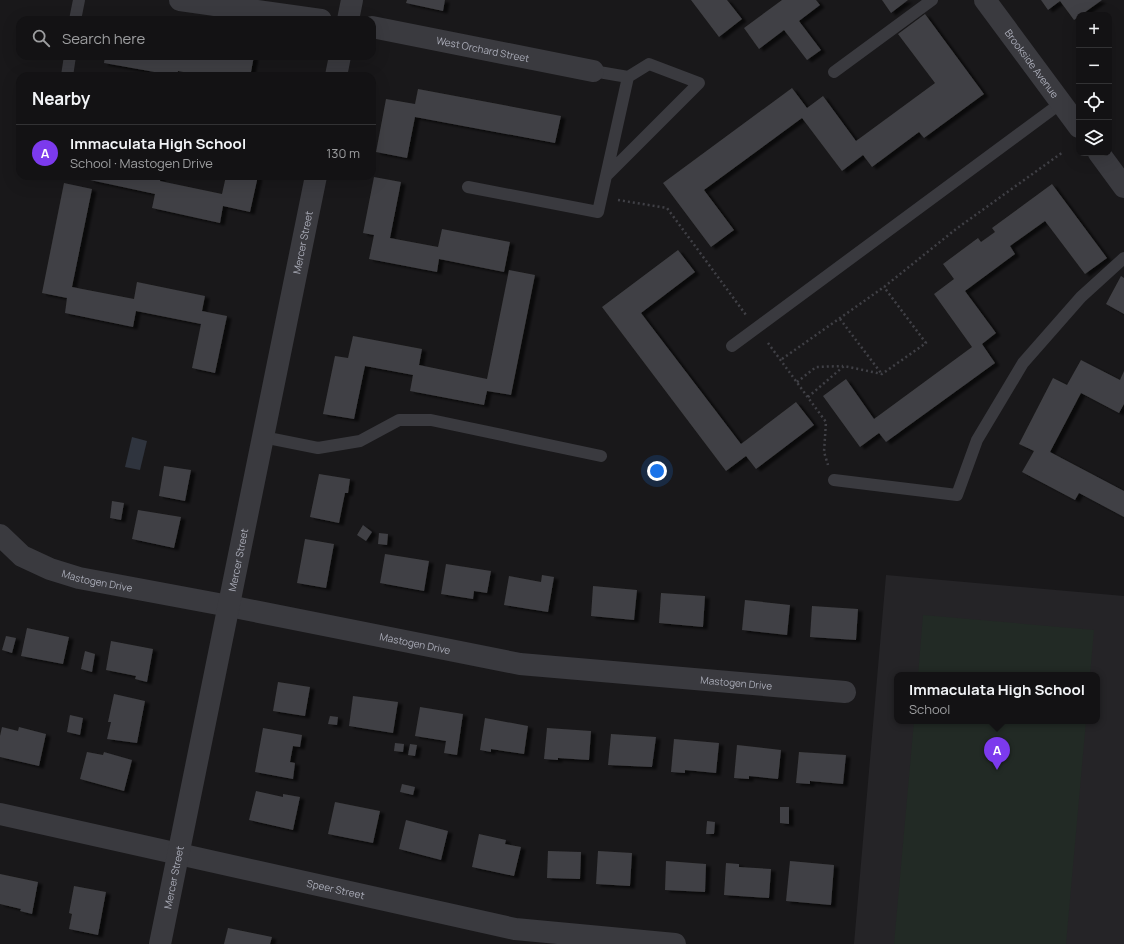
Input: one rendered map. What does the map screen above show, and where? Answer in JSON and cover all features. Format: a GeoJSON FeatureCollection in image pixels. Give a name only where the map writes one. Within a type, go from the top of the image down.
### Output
{"type":"FeatureCollection","features":[{"type":"Feature","properties":{"kind":"street"},"geometry":{"type":"LineString","coordinates":[[180,0],[207,2],[296,16]]}},
{"type":"Feature","properties":{"kind":"street"},"geometry":{"type":"LineString","coordinates":[[349,16],[352,0]]}},
{"type":"Feature","properties":{"kind":"street","name":"Brookside Avenue"},"geometry":{"type":"LineString","coordinates":[[985,0],[1076,123]]}},
{"type":"Feature","properties":{"kind":"street","name":"West Orchard Street"},"geometry":{"type":"LineString","coordinates":[[376,28],[593,71]]}},
{"type":"Feature","properties":{"kind":"street"},"geometry":{"type":"LineString","coordinates":[[337,72],[339,60]]}},
{"type":"Feature","properties":{"kind":"street"},"geometry":{"type":"LineString","coordinates":[[1101,156],[1124,187]]}},
{"type":"Feature","properties":{"kind":"street","name":"Mercer Street"},"geometry":{"type":"LineString","coordinates":[[160,944],[315,180]]}},
{"type":"Feature","properties":{"kind":"street","name":"Mastogen Drive"},"geometry":{"type":"LineString","coordinates":[[0,535],[22,556],[50,569],[79,578],[229,606],[520,664],[845,692]]}},
{"type":"Feature","properties":{"kind":"street","name":"Speer Street"},"geometry":{"type":"LineString","coordinates":[[0,814],[515,929],[675,944]]}},
{"type":"Feature","properties":{"kind":"lane"},"geometry":{"type":"LineString","coordinates":[[77,16],[79,0]]}},
{"type":"Feature","properties":{"kind":"lane"},"geometry":{"type":"LineString","coordinates":[[834,72],[932,0]]}},
{"type":"Feature","properties":{"kind":"lane"},"geometry":{"type":"LineString","coordinates":[[68,72],[69,60]]}},
{"type":"Feature","properties":{"kind":"lane"},"geometry":{"type":"LineString","coordinates":[[593,71],[628,77],[649,64],[699,83],[606,175]]}},
{"type":"Feature","properties":{"kind":"lane"},"geometry":{"type":"LineString","coordinates":[[468,187],[598,212],[628,77]]}},
{"type":"Feature","properties":{"kind":"lane"},"geometry":{"type":"LineString","coordinates":[[732,346],[1061,103]]}},
{"type":"Feature","properties":{"kind":"lane"},"geometry":{"type":"LineString","coordinates":[[834,480],[957,495],[976,440],[1023,363],[1081,297],[1124,258]]}},
{"type":"Feature","properties":{"kind":"lane"},"geometry":{"type":"LineString","coordinates":[[263,437],[318,448],[360,441],[399,420],[431,420],[600,456]]}},
{"type":"Feature","properties":{"kind":"path"},"geometry":{"type":"LineString","coordinates":[[782,360],[884,287],[956,230],[1063,152]]}},
{"type":"Feature","properties":{"kind":"path"},"geometry":{"type":"LineString","coordinates":[[797,382],[816,367],[844,366],[882,374],[926,343],[884,287]]}},
{"type":"Feature","properties":{"kind":"path"},"geometry":{"type":"LineString","coordinates":[[840,319],[882,374]]}},
{"type":"Feature","properties":{"kind":"path"},"geometry":{"type":"LineString","coordinates":[[808,396],[844,366]]}},
{"type":"Feature","properties":{"kind":"shaded area"},"geometry":{"type":"Polygon","coordinates":[[[132,437],[147,441],[140,470],[125,467],[132,437]]]}},
{"type":"Feature","properties":{"kind":"shaded area"},"geometry":{"type":"Polygon","coordinates":[[[886,575],[1124,596],[1124,944],[854,944],[886,575]]]}},
{"type":"Feature","properties":{"kind":"shaded area"},"geometry":{"type":"Polygon","coordinates":[[[923,615],[1094,630],[1090,672],[918,672],[923,615]]]}},
{"type":"Feature","properties":{"kind":"shaded area"},"geometry":{"type":"Polygon","coordinates":[[[914,724],[1086,724],[1066,944],[894,944],[914,724]]]}},
{"type":"Feature","properties":{"kind":"building"},"geometry":{"type":"Polygon","coordinates":[[[407,0],[445,0],[443,11],[406,3],[407,0]]]}},
{"type":"Feature","properties":{"kind":"building"},"geometry":{"type":"Polygon","coordinates":[[[691,0],[727,0],[742,19],[719,37],[691,0]]]}},
{"type":"Feature","properties":{"kind":"building"},"geometry":{"type":"Polygon","coordinates":[[[782,0],[816,0],[820,5],[799,21],[821,50],[807,60],[784,30],[759,49],[744,28],[782,0]]]}},
{"type":"Feature","properties":{"kind":"building"},"geometry":{"type":"Polygon","coordinates":[[[882,0],[908,0],[891,13],[882,0]]]}},
{"type":"Feature","properties":{"kind":"building"},"geometry":{"type":"Polygon","coordinates":[[[1041,0],[1102,0],[1085,12],[1076,12],[1076,19],[1074,20],[1060,1],[1048,10],[1041,0]]]}},
{"type":"Feature","properties":{"kind":"building"},"geometry":{"type":"Polygon","coordinates":[[[925,14],[984,94],[924,138],[919,132],[872,167],[863,155],[842,171],[802,118],[704,190],[734,230],[711,247],[663,183],[792,88],[807,108],[823,96],[856,141],[935,83],[898,34],[925,14]]]}},
{"type":"Feature","properties":{"kind":"building"},"geometry":{"type":"Polygon","coordinates":[[[104,60],[253,60],[251,72],[155,72],[104,63],[104,60]]]}},
{"type":"Feature","properties":{"kind":"building"},"geometry":{"type":"Polygon","coordinates":[[[418,89],[561,116],[555,143],[415,117],[407,158],[376,152],[386,99],[415,104],[418,89]]]}},
{"type":"Feature","properties":{"kind":"building"},"geometry":{"type":"Polygon","coordinates":[[[376,177],[401,182],[390,238],[438,247],[442,229],[510,242],[504,272],[439,259],[437,272],[369,259],[374,235],[363,233],[373,180],[376,180],[376,177]]]}},
{"type":"Feature","properties":{"kind":"building"},"geometry":{"type":"Polygon","coordinates":[[[90,180],[160,180],[222,194],[225,180],[257,180],[250,212],[223,206],[220,223],[152,208],[155,194],[90,180]]]}},
{"type":"Feature","properties":{"kind":"building"},"geometry":{"type":"Polygon","coordinates":[[[64,183],[92,189],[72,287],[134,299],[137,282],[205,296],[202,311],[227,316],[215,373],[192,368],[201,324],[136,311],[133,327],[65,313],[67,298],[42,293],[64,183]]]}},
{"type":"Feature","properties":{"kind":"building"},"geometry":{"type":"Polygon","coordinates":[[[1052,184],[1107,258],[1085,274],[1045,221],[1010,246],[1015,254],[965,291],[996,333],[982,344],[995,363],[886,442],[879,433],[860,447],[823,396],[846,379],[874,419],[972,347],[934,294],[954,279],[943,264],[978,238],[981,242],[995,232],[992,228],[1052,184]]]}},
{"type":"Feature","properties":{"kind":"building"},"geometry":{"type":"Polygon","coordinates":[[[678,250],[695,272],[641,313],[741,444],[796,402],[814,425],[756,469],[746,456],[726,471],[602,307],[678,250]]]}},
{"type":"Feature","properties":{"kind":"building"},"geometry":{"type":"Polygon","coordinates":[[[509,270],[535,275],[511,395],[487,391],[484,405],[410,391],[413,375],[365,366],[354,419],[323,414],[335,356],[348,358],[353,336],[422,349],[419,365],[487,379],[509,270]]]}},
{"type":"Feature","properties":{"kind":"building"},"geometry":{"type":"Polygon","coordinates":[[[1121,276],[1124,278],[1124,314],[1106,304],[1121,276]]]}},
{"type":"Feature","properties":{"kind":"building"},"geometry":{"type":"Polygon","coordinates":[[[1081,360],[1120,380],[1124,371],[1124,404],[1119,413],[1081,393],[1050,452],[1124,491],[1124,517],[1079,493],[1075,500],[1022,472],[1034,451],[1019,444],[1053,378],[1067,385],[1081,360]]]}},
{"type":"Feature","properties":{"kind":"building"},"geometry":{"type":"Polygon","coordinates":[[[164,466],[191,470],[185,501],[159,496],[164,466]]]}},
{"type":"Feature","properties":{"kind":"building"},"geometry":{"type":"Polygon","coordinates":[[[319,474],[350,479],[348,493],[345,493],[339,523],[310,517],[319,474]]]}},
{"type":"Feature","properties":{"kind":"building"},"geometry":{"type":"Polygon","coordinates":[[[112,501],[124,503],[121,520],[110,518],[112,501]]]}},
{"type":"Feature","properties":{"kind":"building"},"geometry":{"type":"Polygon","coordinates":[[[138,510],[181,517],[174,548],[132,539],[138,510]]]}},
{"type":"Feature","properties":{"kind":"building"},"geometry":{"type":"Polygon","coordinates":[[[363,525],[372,532],[366,541],[357,535],[363,525]]]}},
{"type":"Feature","properties":{"kind":"building"},"geometry":{"type":"Polygon","coordinates":[[[379,533],[388,534],[387,545],[378,544],[379,533]]]}},
{"type":"Feature","properties":{"kind":"building"},"geometry":{"type":"Polygon","coordinates":[[[305,539],[334,544],[326,588],[297,583],[305,539]]]}},
{"type":"Feature","properties":{"kind":"building"},"geometry":{"type":"Polygon","coordinates":[[[385,554],[429,561],[424,591],[380,583],[385,554]]]}},
{"type":"Feature","properties":{"kind":"building"},"geometry":{"type":"Polygon","coordinates":[[[446,564],[491,571],[487,593],[474,591],[473,599],[441,594],[446,564]]]}},
{"type":"Feature","properties":{"kind":"building"},"geometry":{"type":"Polygon","coordinates":[[[542,575],[554,577],[548,612],[504,605],[509,576],[541,582],[542,575]]]}},
{"type":"Feature","properties":{"kind":"building"},"geometry":{"type":"Polygon","coordinates":[[[593,586],[637,590],[634,620],[591,616],[593,586]]]}},
{"type":"Feature","properties":{"kind":"building"},"geometry":{"type":"Polygon","coordinates":[[[661,593],[705,596],[703,627],[659,623],[661,593]]]}},
{"type":"Feature","properties":{"kind":"building"},"geometry":{"type":"Polygon","coordinates":[[[745,600],[790,605],[787,635],[742,630],[745,600]]]}},
{"type":"Feature","properties":{"kind":"building"},"geometry":{"type":"Polygon","coordinates":[[[812,606],[858,609],[856,640],[810,637],[812,606]]]}},
{"type":"Feature","properties":{"kind":"building"},"geometry":{"type":"Polygon","coordinates":[[[27,628],[69,637],[63,664],[21,656],[27,628]]]}},
{"type":"Feature","properties":{"kind":"building"},"geometry":{"type":"Polygon","coordinates":[[[6,636],[16,638],[12,653],[2,650],[6,636]]]}},
{"type":"Feature","properties":{"kind":"building"},"geometry":{"type":"Polygon","coordinates":[[[111,641],[153,649],[147,682],[135,679],[136,676],[106,670],[111,641]]]}},
{"type":"Feature","properties":{"kind":"building"},"geometry":{"type":"Polygon","coordinates":[[[85,651],[95,654],[92,672],[81,669],[85,651]]]}},
{"type":"Feature","properties":{"kind":"building"},"geometry":{"type":"Polygon","coordinates":[[[278,682],[310,687],[305,716],[273,711],[278,682]]]}},
{"type":"Feature","properties":{"kind":"building"},"geometry":{"type":"Polygon","coordinates":[[[114,694],[145,701],[137,743],[107,739],[111,722],[108,722],[114,694]]]}},
{"type":"Feature","properties":{"kind":"building"},"geometry":{"type":"Polygon","coordinates":[[[353,696],[398,702],[393,733],[349,726],[353,696]]]}},
{"type":"Feature","properties":{"kind":"building"},"geometry":{"type":"Polygon","coordinates":[[[420,707],[463,714],[457,755],[444,753],[446,741],[415,736],[420,707]]]}},
{"type":"Feature","properties":{"kind":"building"},"geometry":{"type":"Polygon","coordinates":[[[70,715],[83,718],[80,735],[67,732],[70,715]]]}},
{"type":"Feature","properties":{"kind":"building"},"geometry":{"type":"Polygon","coordinates":[[[330,716],[338,717],[337,725],[328,724],[330,716]]]}},
{"type":"Feature","properties":{"kind":"building"},"geometry":{"type":"Polygon","coordinates":[[[485,718],[528,726],[524,754],[491,749],[491,752],[480,750],[485,718]]]}},
{"type":"Feature","properties":{"kind":"building"},"geometry":{"type":"Polygon","coordinates":[[[2,727],[18,731],[19,727],[46,734],[39,766],[0,757],[0,736],[2,727]]]}},
{"type":"Feature","properties":{"kind":"building"},"geometry":{"type":"Polygon","coordinates":[[[263,728],[302,735],[300,747],[293,746],[290,762],[295,763],[293,779],[255,772],[263,728]]]}},
{"type":"Feature","properties":{"kind":"building"},"geometry":{"type":"Polygon","coordinates":[[[547,728],[591,731],[589,760],[558,758],[558,760],[544,759],[547,728]]]}},
{"type":"Feature","properties":{"kind":"building"},"geometry":{"type":"Polygon","coordinates":[[[611,734],[656,737],[652,767],[608,765],[611,734]]]}},
{"type":"Feature","properties":{"kind":"building"},"geometry":{"type":"Polygon","coordinates":[[[674,739],[719,743],[716,773],[685,770],[685,773],[671,772],[674,739]]]}},
{"type":"Feature","properties":{"kind":"building"},"geometry":{"type":"Polygon","coordinates":[[[395,743],[404,744],[403,752],[394,751],[395,743]]]}},
{"type":"Feature","properties":{"kind":"building"},"geometry":{"type":"Polygon","coordinates":[[[410,744],[417,745],[415,756],[408,755],[410,744]]]}},
{"type":"Feature","properties":{"kind":"building"},"geometry":{"type":"Polygon","coordinates":[[[737,745],[781,750],[778,779],[749,776],[749,779],[734,778],[737,745]]]}},
{"type":"Feature","properties":{"kind":"building"},"geometry":{"type":"Polygon","coordinates":[[[87,752],[103,755],[104,752],[132,760],[124,791],[80,779],[87,752]]]}},
{"type":"Feature","properties":{"kind":"building"},"geometry":{"type":"Polygon","coordinates":[[[799,752],[846,755],[843,784],[810,781],[810,784],[796,783],[799,752]]]}},
{"type":"Feature","properties":{"kind":"building"},"geometry":{"type":"Polygon","coordinates":[[[402,784],[415,787],[413,795],[400,792],[402,784]]]}},
{"type":"Feature","properties":{"kind":"building"},"geometry":{"type":"Polygon","coordinates":[[[256,791],[283,797],[283,794],[300,797],[293,830],[249,820],[256,791]]]}},
{"type":"Feature","properties":{"kind":"building"},"geometry":{"type":"Polygon","coordinates":[[[335,802],[380,811],[373,843],[328,834],[335,802]]]}},
{"type":"Feature","properties":{"kind":"building"},"geometry":{"type":"Polygon","coordinates":[[[780,807],[789,807],[789,824],[780,823],[780,807]]]}},
{"type":"Feature","properties":{"kind":"building"},"geometry":{"type":"Polygon","coordinates":[[[406,820],[448,831],[441,860],[399,849],[406,820]]]}},
{"type":"Feature","properties":{"kind":"building"},"geometry":{"type":"Polygon","coordinates":[[[707,821],[715,822],[714,834],[706,834],[707,821]]]}},
{"type":"Feature","properties":{"kind":"building"},"geometry":{"type":"Polygon","coordinates":[[[479,834],[506,840],[505,844],[521,847],[514,876],[472,867],[479,834]]]}},
{"type":"Feature","properties":{"kind":"building"},"geometry":{"type":"Polygon","coordinates":[[[548,851],[581,852],[580,879],[547,878],[548,851]]]}},
{"type":"Feature","properties":{"kind":"building"},"geometry":{"type":"Polygon","coordinates":[[[598,851],[632,853],[630,886],[596,884],[598,851]]]}},
{"type":"Feature","properties":{"kind":"building"},"geometry":{"type":"Polygon","coordinates":[[[666,861],[706,864],[705,892],[665,890],[666,861]]]}},
{"type":"Feature","properties":{"kind":"building"},"geometry":{"type":"Polygon","coordinates":[[[790,861],[834,865],[831,905],[786,901],[790,861]]]}},
{"type":"Feature","properties":{"kind":"building"},"geometry":{"type":"Polygon","coordinates":[[[726,863],[739,864],[739,867],[771,869],[769,898],[724,895],[726,863]]]}},
{"type":"Feature","properties":{"kind":"building"},"geometry":{"type":"Polygon","coordinates":[[[0,874],[38,882],[32,914],[20,911],[21,909],[0,904],[0,874]]]}},
{"type":"Feature","properties":{"kind":"building"},"geometry":{"type":"Polygon","coordinates":[[[74,886],[106,892],[98,935],[69,929],[72,914],[69,913],[74,886]]]}},
{"type":"Feature","properties":{"kind":"building"},"geometry":{"type":"Polygon","coordinates":[[[228,928],[272,937],[270,944],[224,944],[228,928]]]}},
{"type":"Feature","properties":{"kind":"place","name":"Immaculata High School"},"geometry":{"type":"Point","coordinates":[997,770]}}]}
